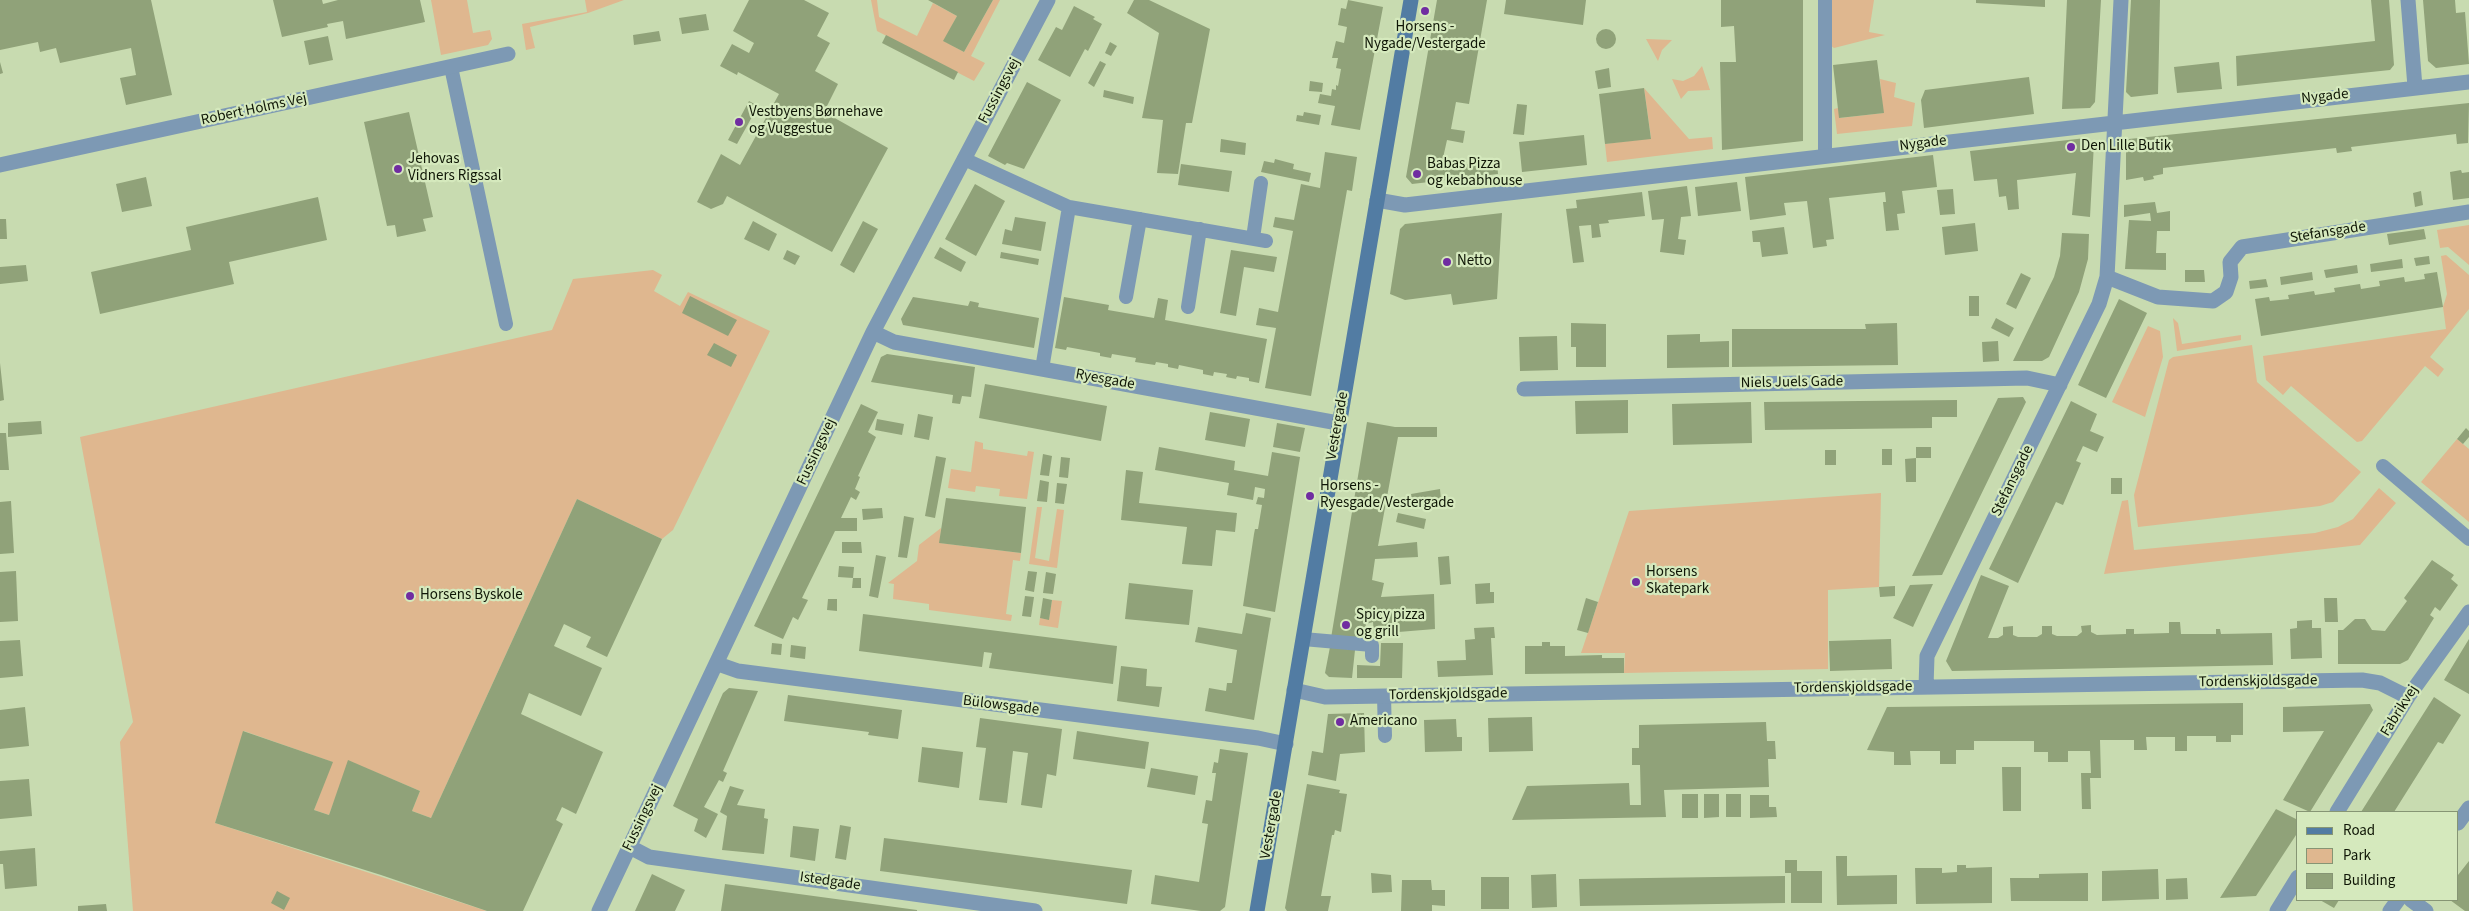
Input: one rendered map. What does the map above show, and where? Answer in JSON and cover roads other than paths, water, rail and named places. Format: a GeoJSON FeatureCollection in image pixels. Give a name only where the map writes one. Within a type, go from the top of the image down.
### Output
{"type":"FeatureCollection","features":[{"type":"Feature","properties":{"kind":"main road","name":"Vestergade"},"geometry":{"type":"LineString","coordinates":[[1257,911],[1411,0]]}},
{"type":"Feature","properties":{"kind":"street","name":"Fussingsvej"},"geometry":{"type":"LineString","coordinates":[[599,911],[628,846],[718,664],[873,332],[1048,0]]}},
{"type":"Feature","properties":{"kind":"street","name":"Stefansgade"},"geometry":{"type":"LineString","coordinates":[[1926,687],[1927,656],[2099,304],[2108,277],[2121,0]]}},
{"type":"Feature","properties":{"kind":"street"},"geometry":{"type":"LineString","coordinates":[[2408,0],[2415,87]]}},
{"type":"Feature","properties":{"kind":"street","name":"Robert Holms Vej"},"geometry":{"type":"LineString","coordinates":[[0,165],[508,54]]}},
{"type":"Feature","properties":{"kind":"street","name":"Nygade"},"geometry":{"type":"LineString","coordinates":[[1377,200],[1405,204],[2469,82]]}},
{"type":"Feature","properties":{"kind":"street","name":"Stefansgade"},"geometry":{"type":"LineString","coordinates":[[2108,277],[2158,298],[2213,301],[2226,292],[2231,277],[2230,262],[2242,247],[2469,212]]}},
{"type":"Feature","properties":{"kind":"street","name":"Ryesgade"},"geometry":{"type":"LineString","coordinates":[[873,332],[894,342],[1338,423]]}},
{"type":"Feature","properties":{"kind":"street","name":"Niels Juels Gade"},"geometry":{"type":"LineString","coordinates":[[1524,389],[2027,378],[2060,385]]}},
{"type":"Feature","properties":{"kind":"street","name":"Fabrikvej"},"geometry":{"type":"LineString","coordinates":[[2338,811],[2408,697],[2469,612]]}},
{"type":"Feature","properties":{"kind":"street","name":"Bülowsgade"},"geometry":{"type":"LineString","coordinates":[[718,664],[738,671],[1258,738],[1286,744]]}},
{"type":"Feature","properties":{"kind":"street","name":"Tordenskjoldsgade"},"geometry":{"type":"LineString","coordinates":[[1294,690],[1325,696],[1384,696],[2362,680],[2380,683],[2408,697]]}},
{"type":"Feature","properties":{"kind":"street"},"geometry":{"type":"LineString","coordinates":[[2459,822],[2469,808]]}},
{"type":"Feature","properties":{"kind":"street","name":"Istedgade"},"geometry":{"type":"LineString","coordinates":[[628,846],[649,857],[1035,911]]}},
{"type":"Feature","properties":{"kind":"street"},"geometry":{"type":"LineString","coordinates":[[2277,911],[2296,880]]}},
{"type":"Feature","properties":{"kind":"street"},"geometry":{"type":"LineString","coordinates":[[2412,901],[2426,911]]}},
{"type":"Feature","properties":{"kind":"lane"},"geometry":{"type":"LineString","coordinates":[[1825,0],[1825,156]]}},
{"type":"Feature","properties":{"kind":"lane"},"geometry":{"type":"LineString","coordinates":[[451,67],[506,324]]}},
{"type":"Feature","properties":{"kind":"lane"},"geometry":{"type":"LineString","coordinates":[[964,160],[1069,207],[1259,240],[1261,183]]}},
{"type":"Feature","properties":{"kind":"lane"},"geometry":{"type":"LineString","coordinates":[[1042,369],[1069,207]]}},
{"type":"Feature","properties":{"kind":"lane"},"geometry":{"type":"LineString","coordinates":[[1126,297],[1140,219]]}},
{"type":"Feature","properties":{"kind":"lane"},"geometry":{"type":"LineString","coordinates":[[1188,307],[1200,229]]}},
{"type":"Feature","properties":{"kind":"lane"},"geometry":{"type":"LineString","coordinates":[[2383,466],[2469,539]]}},
{"type":"Feature","properties":{"kind":"lane"},"geometry":{"type":"LineString","coordinates":[[1303,639],[1372,645],[1372,656]]}},
{"type":"Feature","properties":{"kind":"lane"},"geometry":{"type":"LineString","coordinates":[[1384,696],[1384,736]]}},
{"type":"Feature","properties":{"kind":"place","name":"Horsens - Nygade/Vestergade"},"geometry":{"type":"Point","coordinates":[1425,11]}},
{"type":"Feature","properties":{"kind":"place","name":"Vestbyens Børnehave og Vuggestue"},"geometry":{"type":"Point","coordinates":[739,122]}},
{"type":"Feature","properties":{"kind":"place","name":"Den Lille Butik"},"geometry":{"type":"Point","coordinates":[2071,147]}},
{"type":"Feature","properties":{"kind":"place","name":"Jehovas Vidners Rigssal"},"geometry":{"type":"Point","coordinates":[398,169]}},
{"type":"Feature","properties":{"kind":"place","name":"Babas Pizza og kebabhouse"},"geometry":{"type":"Point","coordinates":[1417,174]}},
{"type":"Feature","properties":{"kind":"place","name":"Netto"},"geometry":{"type":"Point","coordinates":[1447,262]}},
{"type":"Feature","properties":{"kind":"place","name":"Horsens - Ryesgade/Vestergade"},"geometry":{"type":"Point","coordinates":[1310,496]}},
{"type":"Feature","properties":{"kind":"place","name":"Horsens Skatepark"},"geometry":{"type":"Point","coordinates":[1636,582]}},
{"type":"Feature","properties":{"kind":"place","name":"Horsens Byskole"},"geometry":{"type":"Point","coordinates":[410,596]}},
{"type":"Feature","properties":{"kind":"place","name":"Spicy pizza og grill"},"geometry":{"type":"Point","coordinates":[1346,625]}},
{"type":"Feature","properties":{"kind":"place","name":"Americano"},"geometry":{"type":"Point","coordinates":[1340,722]}}]}
